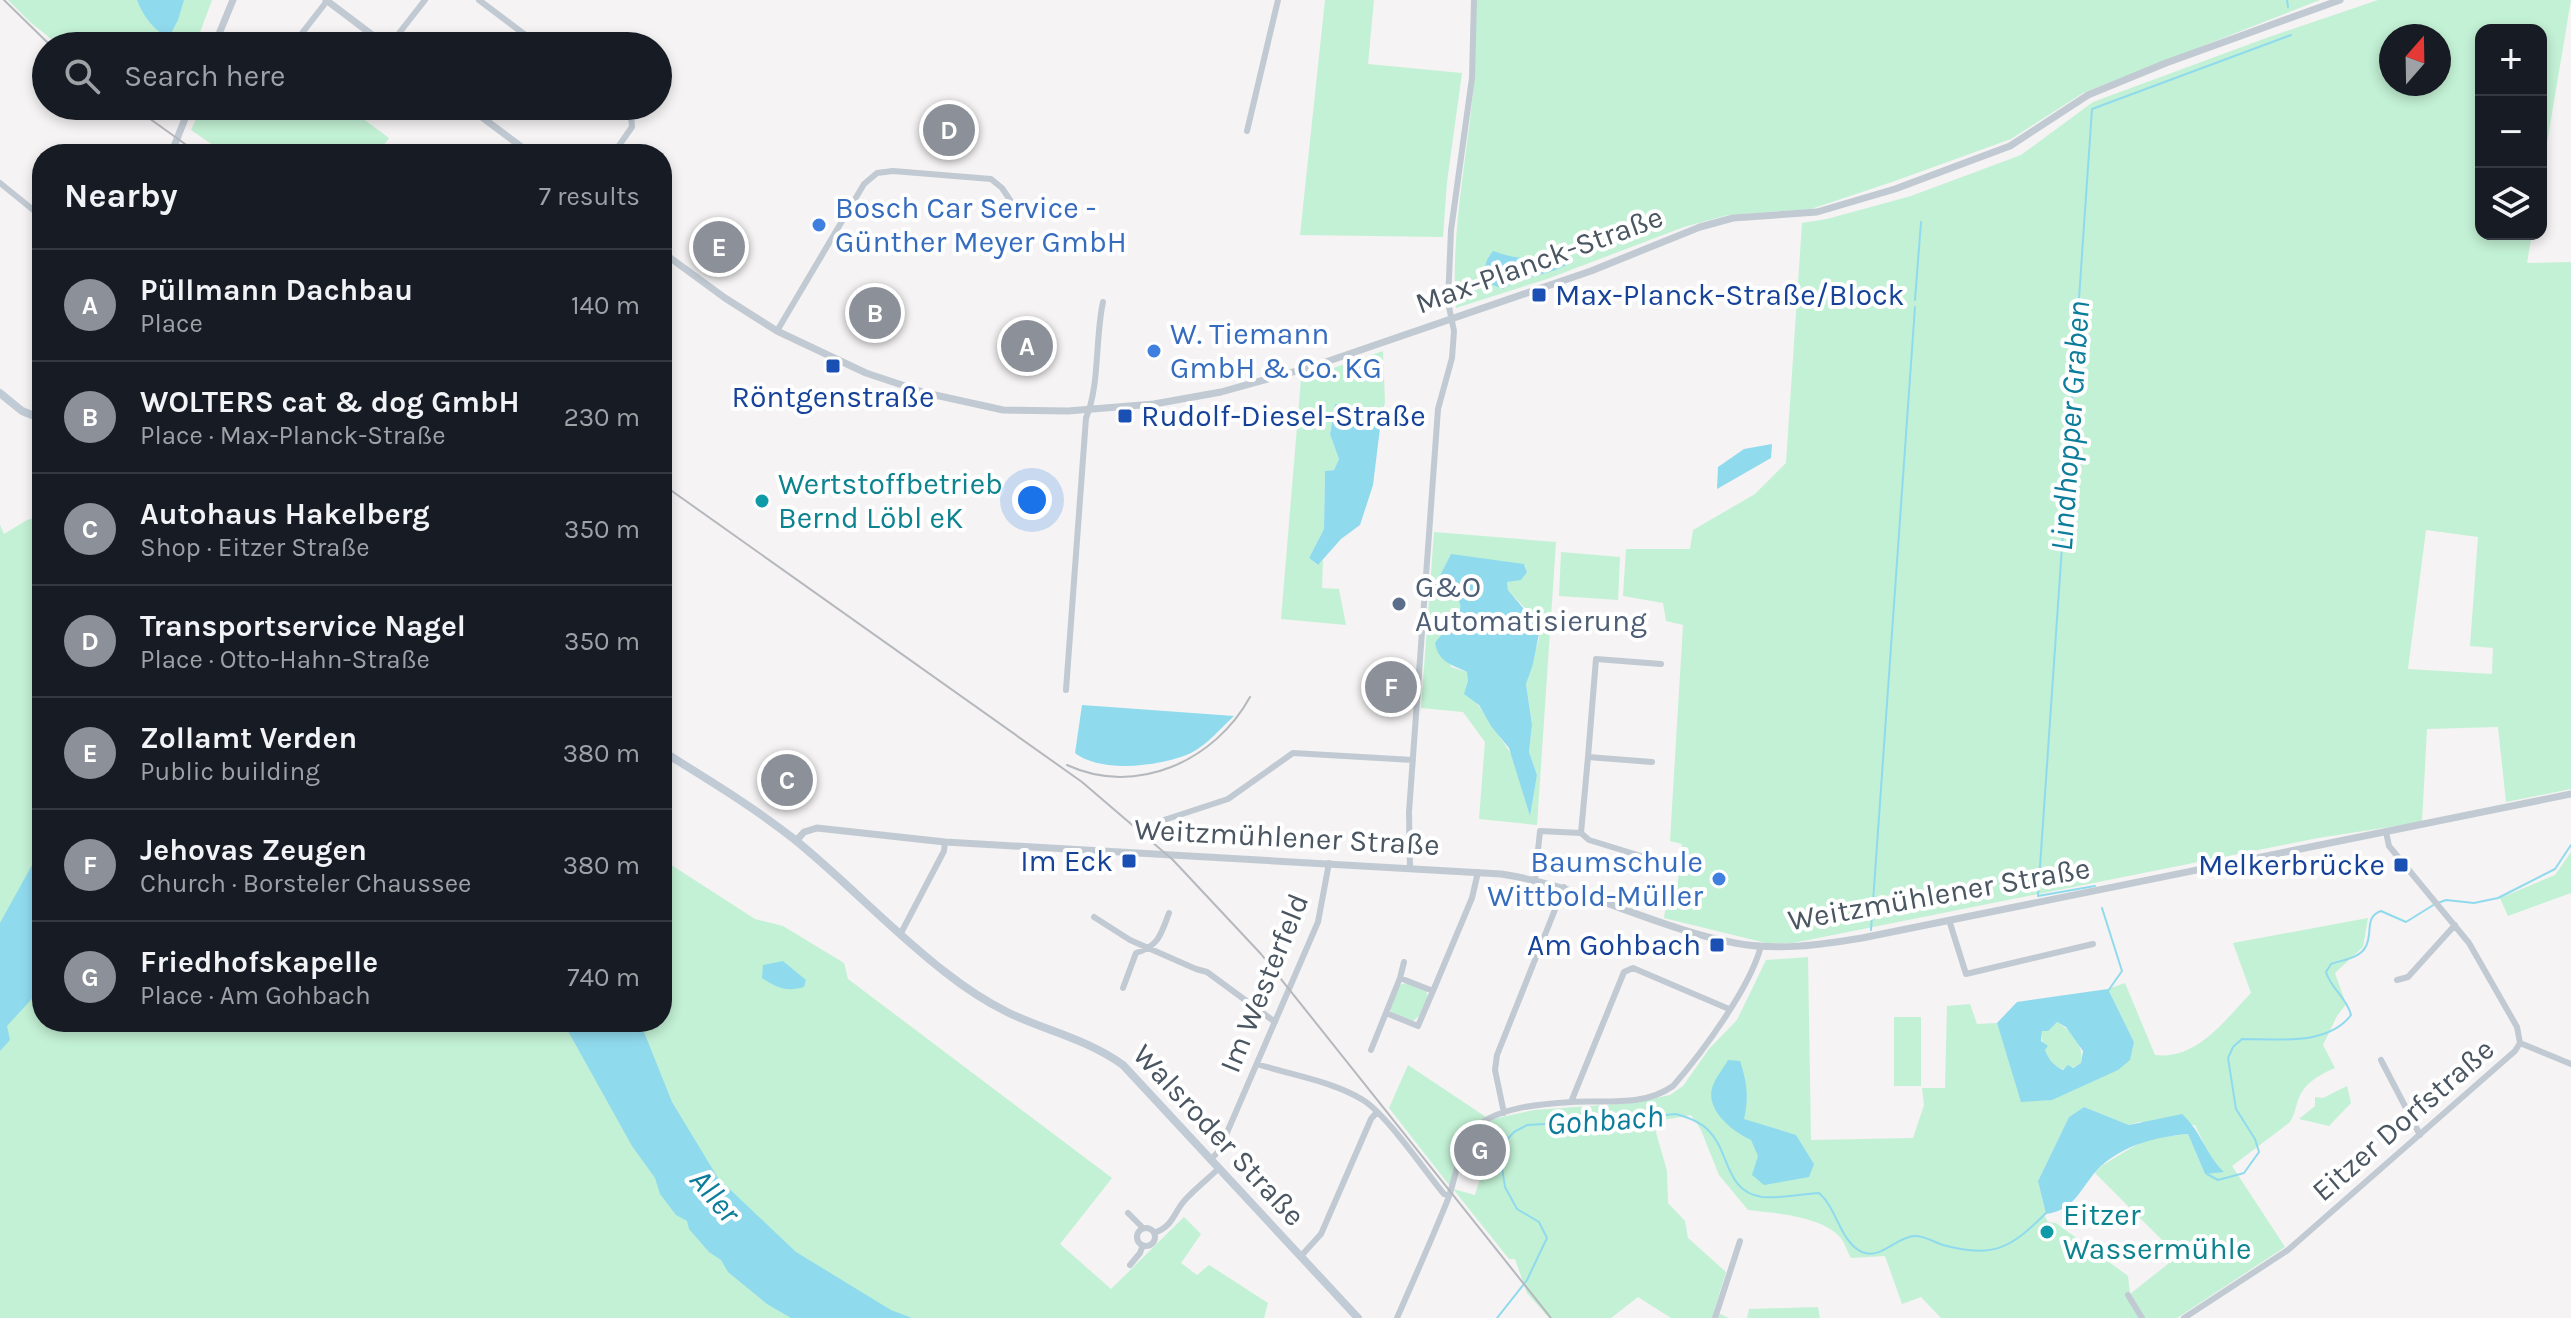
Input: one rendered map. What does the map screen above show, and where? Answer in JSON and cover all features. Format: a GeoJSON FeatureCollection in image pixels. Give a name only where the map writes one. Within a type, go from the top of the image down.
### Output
{"type":"FeatureCollection","features":[{"type":"Feature","properties":{"kind":"main road"},"geometry":{"type":"LineString","coordinates":[[0,393],[32,415]]}},
{"type":"Feature","properties":{"kind":"main road","name":"Walsroder Straße"},"geometry":{"type":"LineString","coordinates":[[672,757],[752,807],[796,841],[944,972],[979,996],[1008,1013],[1105,1051],[1123,1065],[1358,1318]]}},
{"type":"Feature","properties":{"kind":"street"},"geometry":{"type":"LineString","coordinates":[[219,32],[232,0]]}},
{"type":"Feature","properties":{"kind":"street"},"geometry":{"type":"LineString","coordinates":[[302,32],[326,0],[369,32]]}},
{"type":"Feature","properties":{"kind":"street"},"geometry":{"type":"LineString","coordinates":[[399,32],[425,0]]}},
{"type":"Feature","properties":{"kind":"street"},"geometry":{"type":"LineString","coordinates":[[479,0],[521,32]]}},
{"type":"Feature","properties":{"kind":"street"},"geometry":{"type":"LineString","coordinates":[[1247,131],[1278,0]]}},
{"type":"Feature","properties":{"kind":"street"},"geometry":{"type":"LineString","coordinates":[[1410,868],[1409,812],[1438,409],[1454,331],[1450,319],[1451,230],[1472,78],[1474,0]]}},
{"type":"Feature","properties":{"kind":"street","name":"Max-Planck-Straße"},"geometry":{"type":"LineString","coordinates":[[672,259],[777,331],[866,373],[949,400],[1003,410],[1089,410],[1154,404],[1221,392],[1314,366],[1591,271],[1700,227],[1733,218],[1817,212],[1895,189],[2010,146],[2088,95],[2166,63],[2340,0]]}},
{"type":"Feature","properties":{"kind":"street"},"geometry":{"type":"LineString","coordinates":[[175,144],[184,120]]}},
{"type":"Feature","properties":{"kind":"street"},"geometry":{"type":"LineString","coordinates":[[486,120],[518,144]]}},
{"type":"Feature","properties":{"kind":"street"},"geometry":{"type":"LineString","coordinates":[[620,144],[632,127],[631,120]]}},
{"type":"Feature","properties":{"kind":"street"},"geometry":{"type":"LineString","coordinates":[[777,331],[864,184],[877,173],[893,171],[991,179],[1012,203]]}},
{"type":"Feature","properties":{"kind":"street"},"geometry":{"type":"LineString","coordinates":[[0,183],[32,209]]}},
{"type":"Feature","properties":{"kind":"street"},"geometry":{"type":"LineString","coordinates":[[1066,690],[1086,418],[1103,302]]}},
{"type":"Feature","properties":{"kind":"street"},"geometry":{"type":"LineString","coordinates":[[1581,833],[1596,659],[1661,664]]}},
{"type":"Feature","properties":{"kind":"street"},"geometry":{"type":"LineString","coordinates":[[1163,835],[1164,820],[1228,799],[1293,753],[1413,760]]}},
{"type":"Feature","properties":{"kind":"street"},"geometry":{"type":"LineString","coordinates":[[1588,757],[1652,762]]}},
{"type":"Feature","properties":{"kind":"street","name":"Weitzmühlener Straße"},"geometry":{"type":"LineString","coordinates":[[796,841],[804,832],[817,828],[945,842],[1478,872],[1564,887],[1706,936],[1761,946],[1793,947],[1834,943],[2571,794]]}},
{"type":"Feature","properties":{"kind":"street"},"geometry":{"type":"LineString","coordinates":[[1535,880],[1540,831],[1581,833],[1589,840],[1654,860]]}},
{"type":"Feature","properties":{"kind":"street","name":"Eitzer Dorfstraße"},"geometry":{"type":"LineString","coordinates":[[2184,1318],[2288,1250],[2515,1051],[2520,1043],[2517,1027],[2499,992],[2455,925],[2389,846],[2386,832]]}},
{"type":"Feature","properties":{"kind":"street"},"geometry":{"type":"LineString","coordinates":[[901,933],[944,851],[945,842]]}},
{"type":"Feature","properties":{"kind":"street","name":"Im Westerfeld"},"geometry":{"type":"LineString","coordinates":[[1211,1159],[1219,1151],[1318,922],[1329,863]]}},
{"type":"Feature","properties":{"kind":"street"},"geometry":{"type":"LineString","coordinates":[[1386,1013],[1418,1026],[1472,898],[1478,872]]}},
{"type":"Feature","properties":{"kind":"street"},"geometry":{"type":"LineString","coordinates":[[1504,1113],[1495,1070],[1497,1055],[1564,887]]}},
{"type":"Feature","properties":{"kind":"street"},"geometry":{"type":"LineString","coordinates":[[1123,988],[1136,953],[1149,949],[1158,940],[1169,913]]}},
{"type":"Feature","properties":{"kind":"street"},"geometry":{"type":"LineString","coordinates":[[1094,917],[1149,949],[1207,972],[1275,1022]]}},
{"type":"Feature","properties":{"kind":"street"},"geometry":{"type":"LineString","coordinates":[[1949,920],[1966,974],[2093,944]]}},
{"type":"Feature","properties":{"kind":"street"},"geometry":{"type":"LineString","coordinates":[[2397,980],[2408,977],[2455,925]]}},
{"type":"Feature","properties":{"kind":"street"},"geometry":{"type":"LineString","coordinates":[[1397,1318],[1449,1196],[1468,1135],[1478,1125],[1504,1113],[1571,1102],[1631,1101],[1667,1091],[1707,1045],[1758,957],[1761,946]]}},
{"type":"Feature","properties":{"kind":"street"},"geometry":{"type":"LineString","coordinates":[[1371,1050],[1404,962]]}},
{"type":"Feature","properties":{"kind":"street"},"geometry":{"type":"LineString","coordinates":[[1571,1102],[1624,972],[1633,968],[1729,1009]]}},
{"type":"Feature","properties":{"kind":"street"},"geometry":{"type":"LineString","coordinates":[[1400,978],[1433,991]]}},
{"type":"Feature","properties":{"kind":"street"},"geometry":{"type":"LineString","coordinates":[[2520,1043],[2571,1064]]}},
{"type":"Feature","properties":{"kind":"street"},"geometry":{"type":"LineString","coordinates":[[2381,1060],[2420,1135]]}},
{"type":"Feature","properties":{"kind":"street"},"geometry":{"type":"LineString","coordinates":[[1257,1064],[1349,1094],[1377,1112],[1444,1194],[1449,1196]]}},
{"type":"Feature","properties":{"kind":"street"},"geometry":{"type":"LineString","coordinates":[[1301,1256],[1321,1234],[1371,1119],[1377,1112]]}},
{"type":"Feature","properties":{"kind":"street"},"geometry":{"type":"LineString","coordinates":[[1154,1233],[1175,1218],[1182,1203],[1219,1168]]}},
{"type":"Feature","properties":{"kind":"street"},"geometry":{"type":"LineString","coordinates":[[1128,1213],[1143,1228],[1150,1228],[1154,1233],[1153,1242],[1143,1245]]}},
{"type":"Feature","properties":{"kind":"street"},"geometry":{"type":"LineString","coordinates":[[1143,1228],[1137,1236],[1143,1245]]}},
{"type":"Feature","properties":{"kind":"street"},"geometry":{"type":"LineString","coordinates":[[1715,1318],[1740,1241]]}},
{"type":"Feature","properties":{"kind":"street"},"geometry":{"type":"LineString","coordinates":[[1130,1265],[1143,1245]]}},
{"type":"Feature","properties":{"kind":"street"},"geometry":{"type":"LineString","coordinates":[[2128,1295],[2142,1318]]}},
{"type":"Feature","properties":{"kind":"green space"},"geometry":{"type":"Polygon","coordinates":[[[8,0],[212,0],[200,32],[42,32],[8,0]]]}},
{"type":"Feature","properties":{"kind":"green space"},"geometry":{"type":"Polygon","coordinates":[[[1325,0],[1374,0],[1368,64],[1462,73],[1443,237],[1300,235],[1325,0]]]}},
{"type":"Feature","properties":{"kind":"green space"},"geometry":{"type":"Polygon","coordinates":[[[1476,0],[2320,0],[2083,93],[2011,139],[1892,182],[1811,209],[1728,215],[1684,227],[1547,279],[1456,308],[1455,251],[1474,80],[1476,0]]]}},
{"type":"Feature","properties":{"kind":"green space"},"geometry":{"type":"Polygon","coordinates":[[[2378,0],[2571,0],[2547,143],[2547,24],[2475,24],[2475,240],[2531,240],[2527,263],[2571,262],[2571,789],[2506,802],[2498,727],[2427,729],[2422,822],[2318,838],[1793,943],[1766,943],[1664,918],[1668,890],[1677,890],[1682,844],[1670,841],[1683,625],[1666,621],[1663,603],[1623,596],[1626,549],[1690,549],[1693,530],[1755,494],[1786,463],[1802,223],[1911,196],[2021,155],[2093,102],[2378,0]],[[2426,530],[2408,669],[2492,674],[2493,648],[2470,646],[2478,537],[2426,530]]]}},
{"type":"Feature","properties":{"kind":"green space"},"geometry":{"type":"Polygon","coordinates":[[[196,120],[365,120],[389,138],[384,144],[211,144],[191,130],[196,120]]]}},
{"type":"Feature","properties":{"kind":"green space"},"geometry":{"type":"Polygon","coordinates":[[[1383,351],[1385,402],[1381,420],[1377,410],[1335,404],[1330,433],[1339,459],[1334,470],[1325,471],[1324,529],[1309,558],[1317,565],[1323,560],[1322,588],[1339,589],[1346,625],[1281,619],[1301,379],[1383,351]]]}},
{"type":"Feature","properties":{"kind":"green space"},"geometry":{"type":"Polygon","coordinates":[[[32,519],[32,1032],[672,1032],[672,865],[755,919],[783,926],[844,963],[848,979],[1112,1178],[1060,1244],[1111,1289],[1184,1217],[1201,1234],[1181,1263],[1197,1275],[1209,1265],[1268,1303],[1264,1318],[0,1318],[0,525],[4,534],[32,519]]]}},
{"type":"Feature","properties":{"kind":"green space"},"geometry":{"type":"Polygon","coordinates":[[[1434,532],[1556,542],[1537,825],[1479,819],[1485,742],[1463,712],[1421,708],[1434,532]],[[1451,555],[1434,586],[1458,597],[1460,608],[1445,629],[1451,667],[1467,672],[1474,699],[1514,758],[1530,815],[1537,775],[1529,752],[1532,725],[1526,684],[1539,638],[1535,619],[1508,590],[1507,582],[1527,572],[1525,565],[1451,555]]]}},
{"type":"Feature","properties":{"kind":"green space"},"geometry":{"type":"Polygon","coordinates":[[[1561,552],[1620,557],[1618,600],[1559,596],[1561,552]]]}},
{"type":"Feature","properties":{"kind":"green space"},"geometry":{"type":"Polygon","coordinates":[[[2571,852],[2571,893],[2508,916],[2500,898],[2555,875],[2571,852]]]}},
{"type":"Feature","properties":{"kind":"green space"},"geometry":{"type":"Polygon","coordinates":[[[2368,918],[2363,947],[2335,973],[2346,1004],[2323,1045],[2335,1068],[2305,1088],[2289,1123],[2232,1166],[2285,1247],[2177,1318],[1941,1318],[1921,1297],[1902,1304],[1885,1256],[1851,1258],[1844,1243],[1831,1229],[1796,1217],[1748,1210],[1719,1175],[1701,1130],[1691,1115],[1653,1122],[1667,1171],[1668,1203],[1685,1221],[1688,1238],[1726,1272],[1714,1311],[1729,1318],[1671,1318],[1638,1297],[1611,1318],[1549,1318],[1527,1293],[1515,1259],[1509,1259],[1453,1189],[1475,1195],[1483,1169],[1462,1162],[1471,1138],[1489,1120],[1534,1110],[1632,1103],[1670,1095],[1683,1086],[1709,1049],[1737,1020],[1766,960],[1808,957],[1811,1140],[1913,1138],[1924,1105],[1922,1088],[1945,1088],[1947,1006],[1970,1004],[1977,1024],[1997,1023],[2022,1102],[2134,1042],[2108,989],[2125,983],[2155,1055],[2184,1051],[2209,1036],[2251,993],[2233,943],[2368,918]],[[2084,1107],[2069,1117],[2038,1181],[2048,1222],[2056,1223],[2128,1276],[2130,1294],[2178,1256],[2095,1173],[2146,1139],[2188,1134],[2205,1174],[2212,1161],[2195,1125],[2139,1122],[2129,1125],[2084,1107]]]}},
{"type":"Feature","properties":{"kind":"green space"},"geometry":{"type":"Polygon","coordinates":[[[1406,983],[1426,991],[1428,997],[1419,1016],[1413,1021],[1391,1012],[1390,1008],[1400,985],[1406,983]]]}},
{"type":"Feature","properties":{"kind":"green space"},"geometry":{"type":"Polygon","coordinates":[[[1894,1017],[1921,1017],[1921,1086],[1894,1086],[1894,1017]]]}},
{"type":"Feature","properties":{"kind":"green space"},"geometry":{"type":"Polygon","coordinates":[[[2057,1022],[2072,1034],[2081,1050],[2081,1063],[2072,1068],[2057,1067],[2044,1048],[2042,1031],[2057,1022]]]}},
{"type":"Feature","properties":{"kind":"green space"},"geometry":{"type":"Polygon","coordinates":[[[1408,1065],[1486,1117],[1474,1126],[1450,1186],[1389,1108],[1408,1065]]]}},
{"type":"Feature","properties":{"kind":"green space"},"geometry":{"type":"Polygon","coordinates":[[[2347,1086],[2351,1103],[2329,1126],[2299,1119],[2315,1106],[2315,1097],[2323,1098],[2347,1086]]]}},
{"type":"Feature","properties":{"kind":"green space"},"geometry":{"type":"Polygon","coordinates":[[[1818,1307],[1820,1318],[1747,1318],[1749,1309],[1818,1307]]]}},
{"type":"Feature","properties":{"kind":"water"},"geometry":{"type":"Polygon","coordinates":[[[137,0],[184,0],[172,32],[159,31],[137,0]]]}},
{"type":"Feature","properties":{"kind":"water"},"geometry":{"type":"Polygon","coordinates":[[[1493,251],[1522,258],[1566,257],[1570,263],[1503,289],[1488,283],[1486,278],[1486,263],[1493,251]]]}},
{"type":"Feature","properties":{"kind":"water"},"geometry":{"type":"Polygon","coordinates":[[[1335,404],[1378,411],[1381,420],[1373,485],[1360,525],[1341,539],[1318,565],[1309,558],[1324,529],[1325,471],[1334,470],[1339,459],[1330,434],[1335,404]]]}},
{"type":"Feature","properties":{"kind":"water"},"geometry":{"type":"Polygon","coordinates":[[[1772,444],[1771,458],[1717,489],[1718,467],[1744,449],[1772,444]]]}},
{"type":"Feature","properties":{"kind":"water"},"geometry":{"type":"Polygon","coordinates":[[[1451,554],[1524,564],[1527,572],[1521,580],[1507,582],[1508,590],[1540,628],[1526,684],[1532,725],[1529,752],[1537,775],[1530,816],[1509,748],[1479,705],[1464,694],[1467,672],[1446,662],[1437,650],[1435,643],[1460,611],[1457,598],[1450,590],[1442,593],[1434,587],[1451,554]]]}},
{"type":"Feature","properties":{"kind":"water"},"geometry":{"type":"Polygon","coordinates":[[[1082,705],[1234,716],[1191,753],[1149,764],[1116,766],[1087,760],[1075,753],[1082,705]]]}},
{"type":"Feature","properties":{"kind":"water"},"geometry":{"type":"Polygon","coordinates":[[[32,865],[32,999],[7,1026],[10,1040],[0,1051],[0,923],[32,865]]]}},
{"type":"Feature","properties":{"kind":"water"},"geometry":{"type":"Polygon","coordinates":[[[783,961],[806,980],[804,987],[782,988],[762,978],[763,965],[783,961]]]}},
{"type":"Feature","properties":{"kind":"water"},"geometry":{"type":"Polygon","coordinates":[[[2108,989],[2134,1042],[2130,1060],[2118,1070],[2052,1100],[2021,1102],[1997,1023],[2017,1002],[2108,989]],[[2057,1022],[2048,1031],[2042,1031],[2041,1041],[2048,1046],[2045,1050],[2050,1059],[2063,1070],[2068,1065],[2073,1068],[2081,1063],[2083,1051],[2066,1027],[2057,1022]]]}},
{"type":"Feature","properties":{"kind":"water","name":"Aller"},"geometry":{"type":"Polygon","coordinates":[[[569,1032],[644,1032],[672,1102],[718,1178],[796,1252],[891,1310],[912,1318],[791,1318],[767,1304],[728,1272],[721,1260],[709,1252],[689,1229],[687,1221],[676,1215],[632,1146],[569,1032]]]}},
{"type":"Feature","properties":{"kind":"water"},"geometry":{"type":"Polygon","coordinates":[[[1728,1060],[1740,1061],[1746,1083],[1744,1119],[1796,1135],[1814,1164],[1809,1177],[1764,1185],[1752,1175],[1758,1156],[1751,1140],[1722,1120],[1711,1097],[1713,1084],[1728,1060]]]}},
{"type":"Feature","properties":{"kind":"water"},"geometry":{"type":"Polygon","coordinates":[[[2084,1107],[2129,1125],[2182,1114],[2224,1172],[2205,1174],[2188,1134],[2164,1137],[2131,1147],[2111,1158],[2094,1173],[2072,1202],[2046,1214],[2038,1181],[2069,1117],[2084,1107]]]}},
{"type":"Feature","properties":{"kind":"waterway","name":"Lindhopper Graben"},"geometry":{"type":"LineString","coordinates":[[2287,0],[2288,7]]}},
{"type":"Feature","properties":{"kind":"waterway","name":"Lindhopper Graben"},"geometry":{"type":"LineString","coordinates":[[2095,886],[2038,896],[2092,109],[2291,35]]}},
{"type":"Feature","properties":{"kind":"waterway"},"geometry":{"type":"LineString","coordinates":[[1915,300],[1921,222]]}},
{"type":"Feature","properties":{"kind":"waterway"},"geometry":{"type":"LineString","coordinates":[[1871,930],[1915,307]]}},
{"type":"Feature","properties":{"kind":"waterway","name":"Gohbach"},"geometry":{"type":"LineString","coordinates":[[2207,1174],[2218,1180],[2244,1173],[2259,1152],[2255,1139],[2236,1109],[2228,1058],[2233,1047],[2242,1039],[2301,1039],[2329,1032],[2341,1025],[2351,1015],[2326,972],[2331,964],[2364,950],[2372,917],[2381,911],[2406,922],[2446,900],[2474,903],[2498,898],[2555,869],[2571,845]]}},
{"type":"Feature","properties":{"kind":"waterway","name":"Lindhopper Graben"},"geometry":{"type":"LineString","coordinates":[[2102,908],[2122,971],[2108,991]]}},
{"type":"Feature","properties":{"kind":"waterway","name":"Gohbach"},"geometry":{"type":"LineString","coordinates":[[1497,1318],[1527,1280],[1547,1238],[1539,1222],[1517,1209],[1505,1187],[1503,1144],[1514,1132],[1527,1125],[1676,1114],[1689,1118],[1706,1128],[1716,1140],[1741,1188],[1762,1197],[1819,1193],[1849,1241],[1869,1254],[1914,1236],[1960,1249],[1988,1250],[2022,1235],[2046,1213]]}},
{"type":"Feature","properties":{"kind":"railway"},"geometry":{"type":"LineString","coordinates":[[4,0],[37,32]]}},
{"type":"Feature","properties":{"kind":"railway"},"geometry":{"type":"LineString","coordinates":[[152,120],[185,144]]}},
{"type":"Feature","properties":{"kind":"railway"},"geometry":{"type":"LineString","coordinates":[[672,491],[1082,782],[1173,860],[1261,954],[1551,1318]]}},
{"type":"Feature","properties":{"kind":"railway"},"geometry":{"type":"LineString","coordinates":[[1067,765],[1093,774],[1120,777],[1171,767],[1195,755],[1216,739],[1235,720],[1250,697]]}},
{"type":"Feature","properties":{"kind":"place","name":"Transportservice Nagel"},"geometry":{"type":"Point","coordinates":[949,130]}},
{"type":"Feature","properties":{"kind":"place","name":"Bosch Car Service - Günther Meyer GmbH"},"geometry":{"type":"Point","coordinates":[819,225]}},
{"type":"Feature","properties":{"kind":"place","name":"Zollamt Verden"},"geometry":{"type":"Point","coordinates":[719,247]}},
{"type":"Feature","properties":{"kind":"place","name":"Max-Planck-Straße/Block"},"geometry":{"type":"Point","coordinates":[1539,295]}},
{"type":"Feature","properties":{"kind":"place","name":"WOLTERS cat & dog GmbH"},"geometry":{"type":"Point","coordinates":[875,313]}},
{"type":"Feature","properties":{"kind":"place","name":"Püllmann Dachbau"},"geometry":{"type":"Point","coordinates":[1027,346]}},
{"type":"Feature","properties":{"kind":"place","name":"W. Tiemann GmbH & Co. KG"},"geometry":{"type":"Point","coordinates":[1154,351]}},
{"type":"Feature","properties":{"kind":"place","name":"Röntgenstraße"},"geometry":{"type":"Point","coordinates":[833,366]}},
{"type":"Feature","properties":{"kind":"place","name":"Rudolf-Diesel-Straße"},"geometry":{"type":"Point","coordinates":[1125,416]}},
{"type":"Feature","properties":{"kind":"place","name":"Wertstoffbetrieb Bernd Löbl eK"},"geometry":{"type":"Point","coordinates":[762,501]}},
{"type":"Feature","properties":{"kind":"place","name":"G&O Automatisierung"},"geometry":{"type":"Point","coordinates":[1399,604]}},
{"type":"Feature","properties":{"kind":"place","name":"Jehovas Zeugen"},"geometry":{"type":"Point","coordinates":[1391,687]}},
{"type":"Feature","properties":{"kind":"place","name":"Autohaus Hakelberg"},"geometry":{"type":"Point","coordinates":[787,780]}},
{"type":"Feature","properties":{"kind":"place","name":"Im Eck"},"geometry":{"type":"Point","coordinates":[1129,861]}},
{"type":"Feature","properties":{"kind":"place","name":"Melkerbrücke"},"geometry":{"type":"Point","coordinates":[2401,865]}},
{"type":"Feature","properties":{"kind":"place","name":"Baumschule Wittbold-Müller"},"geometry":{"type":"Point","coordinates":[1719,879]}},
{"type":"Feature","properties":{"kind":"place","name":"Am Gohbach"},"geometry":{"type":"Point","coordinates":[1717,945]}},
{"type":"Feature","properties":{"kind":"place","name":"Friedhofskapelle"},"geometry":{"type":"Point","coordinates":[1480,1150]}},
{"type":"Feature","properties":{"kind":"place","name":"Eitzer Wassermühle"},"geometry":{"type":"Point","coordinates":[2047,1232]}}]}
